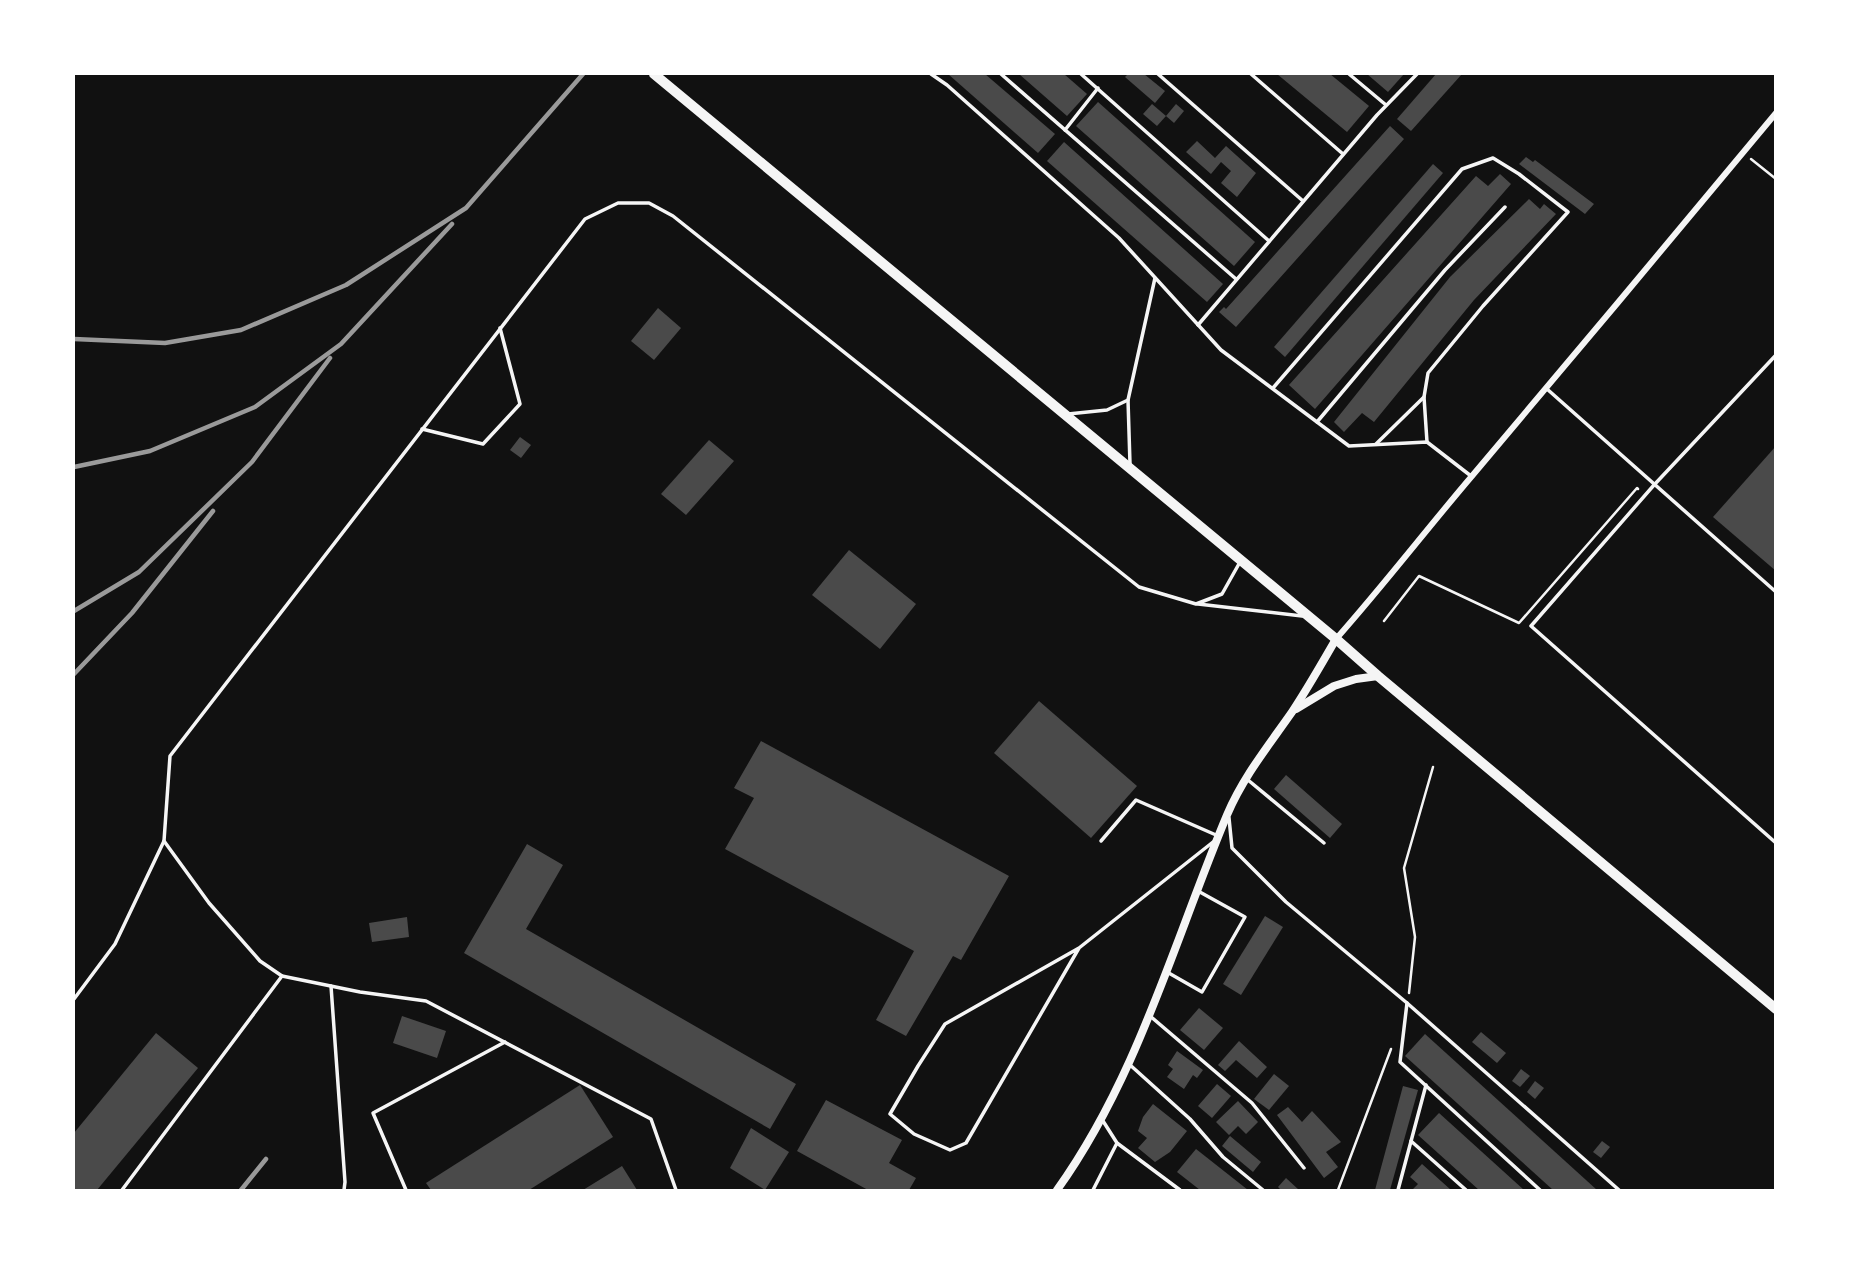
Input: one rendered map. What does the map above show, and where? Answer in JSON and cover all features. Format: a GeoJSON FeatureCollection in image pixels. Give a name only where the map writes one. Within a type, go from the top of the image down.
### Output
{"type":"FeatureCollection","features":[{"type":"Feature","properties":{"kind":"main road"},"geometry":{"type":"LineString","coordinates":[[654,74],[1336,639],[1776,1009]]}},
{"type":"Feature","properties":{"kind":"street"},"geometry":{"type":"LineString","coordinates":[[1057,1191],[1101,1119],[1129,1064],[1228,813],[1246,779],[1293,710],[1336,639],[1776,113]]}},
{"type":"Feature","properties":{"kind":"street"},"geometry":{"type":"LineString","coordinates":[[1293,710],[1334,686],[1378,676]]}},
{"type":"Feature","properties":{"kind":"lane"},"geometry":{"type":"LineString","coordinates":[[931,74],[947,85],[1119,238],[1221,350],[1349,446],[1427,442],[1471,477]]}},
{"type":"Feature","properties":{"kind":"lane"},"geometry":{"type":"LineString","coordinates":[[1000,74],[1237,279]]}},
{"type":"Feature","properties":{"kind":"lane"},"geometry":{"type":"LineString","coordinates":[[1081,74],[1269,240]]}},
{"type":"Feature","properties":{"kind":"lane"},"geometry":{"type":"LineString","coordinates":[[1158,74],[1303,201]]}},
{"type":"Feature","properties":{"kind":"lane"},"geometry":{"type":"LineString","coordinates":[[1251,74],[1343,154]]}},
{"type":"Feature","properties":{"kind":"lane"},"geometry":{"type":"LineString","coordinates":[[1349,74],[1386,106]]}},
{"type":"Feature","properties":{"kind":"lane"},"geometry":{"type":"LineString","coordinates":[[1198,325],[1343,154],[1417,74]]}},
{"type":"Feature","properties":{"kind":"lane"},"geometry":{"type":"LineString","coordinates":[[1065,130],[1098,88]]}},
{"type":"Feature","properties":{"kind":"lane"},"geometry":{"type":"LineString","coordinates":[[1273,388],[1462,169],[1493,158],[1519,174],[1568,212],[1427,373],[1424,397],[1427,442]]}},
{"type":"Feature","properties":{"kind":"lane"},"geometry":{"type":"LineString","coordinates":[[74,999],[116,944],[164,841],[170,756],[584,219],[618,203],[649,203],[673,216],[1139,587],[1196,604],[1307,616]]}},
{"type":"Feature","properties":{"kind":"lane"},"geometry":{"type":"LineString","coordinates":[[1317,422],[1445,270],[1505,207]]}},
{"type":"Feature","properties":{"kind":"lane"},"geometry":{"type":"LineString","coordinates":[[1130,468],[1128,400],[1155,278]]}},
{"type":"Feature","properties":{"kind":"lane"},"geometry":{"type":"LineString","coordinates":[[422,429],[482,444],[520,404],[500,328]]}},
{"type":"Feature","properties":{"kind":"lane"},"geometry":{"type":"LineString","coordinates":[[1776,355],[1654,485],[1531,626],[1776,843]]}},
{"type":"Feature","properties":{"kind":"lane"},"geometry":{"type":"LineString","coordinates":[[1547,389],[1776,592]]}},
{"type":"Feature","properties":{"kind":"lane"},"geometry":{"type":"LineString","coordinates":[[1376,444],[1424,397]]}},
{"type":"Feature","properties":{"kind":"lane"},"geometry":{"type":"LineString","coordinates":[[1065,415],[1107,410],[1128,400]]}},
{"type":"Feature","properties":{"kind":"lane"},"geometry":{"type":"LineString","coordinates":[[1196,604],[1222,594],[1241,561]]}},
{"type":"Feature","properties":{"kind":"lane"},"geometry":{"type":"LineString","coordinates":[[1246,779],[1324,843]]}},
{"type":"Feature","properties":{"kind":"lane"},"geometry":{"type":"LineString","coordinates":[[1079,948],[966,1143],[950,1150],[914,1134],[890,1114],[945,1024],[1079,948],[1219,837],[1136,800],[1101,841]]}},
{"type":"Feature","properties":{"kind":"lane"},"geometry":{"type":"LineString","coordinates":[[1228,813],[1232,848],[1286,902],[1407,1003],[1619,1191]]}},
{"type":"Feature","properties":{"kind":"lane"},"geometry":{"type":"LineString","coordinates":[[164,841],[209,903],[260,961],[282,976],[360,992],[426,1001],[651,1119],[676,1191]]}},
{"type":"Feature","properties":{"kind":"lane"},"geometry":{"type":"LineString","coordinates":[[1167,972],[1202,992],[1245,917],[1198,891]]}},
{"type":"Feature","properties":{"kind":"lane"},"geometry":{"type":"LineString","coordinates":[[122,1191],[282,976]]}},
{"type":"Feature","properties":{"kind":"lane"},"geometry":{"type":"LineString","coordinates":[[331,986],[344,1191]]}},
{"type":"Feature","properties":{"kind":"lane"},"geometry":{"type":"LineString","coordinates":[[1407,1003],[1400,1062],[1540,1191]]}},
{"type":"Feature","properties":{"kind":"lane"},"geometry":{"type":"LineString","coordinates":[[1150,1016],[1252,1103],[1304,1168]]}},
{"type":"Feature","properties":{"kind":"lane"},"geometry":{"type":"LineString","coordinates":[[405,1191],[373,1112],[505,1042]]}},
{"type":"Feature","properties":{"kind":"lane"},"geometry":{"type":"LineString","coordinates":[[1129,1064],[1190,1119],[1223,1157],[1263,1191]]}},
{"type":"Feature","properties":{"kind":"lane"},"geometry":{"type":"LineString","coordinates":[[1398,1191],[1426,1085]]}},
{"type":"Feature","properties":{"kind":"lane"},"geometry":{"type":"LineString","coordinates":[[1101,1119],[1117,1143],[1180,1191]]}},
{"type":"Feature","properties":{"kind":"lane"},"geometry":{"type":"LineString","coordinates":[[1411,1141],[1466,1191]]}},
{"type":"Feature","properties":{"kind":"lane"},"geometry":{"type":"LineString","coordinates":[[1093,1191],[1117,1143]]}},
{"type":"Feature","properties":{"kind":"path"},"geometry":{"type":"LineString","coordinates":[[1743,152],[1776,180]]}},
{"type":"Feature","properties":{"kind":"path"},"geometry":{"type":"LineString","coordinates":[[1384,621],[1419,576],[1519,623],[1637,488],[1645,495]]}},
{"type":"Feature","properties":{"kind":"building"},"geometry":{"type":"Polygon","coordinates":[[[948,74],[985,74],[1055,134],[1038,153],[948,74]]]}},
{"type":"Feature","properties":{"kind":"building"},"geometry":{"type":"Polygon","coordinates":[[[1019,74],[1064,74],[1087,94],[1067,116],[1019,74]]]}},
{"type":"Feature","properties":{"kind":"building"},"geometry":{"type":"Polygon","coordinates":[[[1128,74],[1144,74],[1165,91],[1155,103],[1125,77],[1128,74]]]}},
{"type":"Feature","properties":{"kind":"building"},"geometry":{"type":"Polygon","coordinates":[[[1277,74],[1330,74],[1369,106],[1347,132],[1277,74]]]}},
{"type":"Feature","properties":{"kind":"building"},"geometry":{"type":"Polygon","coordinates":[[[1367,74],[1404,74],[1388,92],[1367,74]]]}},
{"type":"Feature","properties":{"kind":"building"},"geometry":{"type":"Polygon","coordinates":[[[1436,74],[1462,74],[1411,131],[1397,119],[1436,74]]]}},
{"type":"Feature","properties":{"kind":"building"},"geometry":{"type":"Polygon","coordinates":[[[1098,102],[1255,242],[1234,266],[1076,126],[1098,102]]]}},
{"type":"Feature","properties":{"kind":"building"},"geometry":{"type":"Polygon","coordinates":[[[1152,104],[1166,116],[1157,126],[1143,114],[1152,104]]]}},
{"type":"Feature","properties":{"kind":"building"},"geometry":{"type":"Polygon","coordinates":[[[1176,104],[1184,111],[1174,123],[1166,116],[1176,104]]]}},
{"type":"Feature","properties":{"kind":"building"},"geometry":{"type":"Polygon","coordinates":[[[1390,126],[1404,139],[1236,327],[1219,312],[1224,307],[1226,309],[1390,126]]]}},
{"type":"Feature","properties":{"kind":"building"},"geometry":{"type":"Polygon","coordinates":[[[1197,141],[1215,158],[1226,146],[1256,173],[1237,197],[1221,183],[1231,171],[1221,162],[1211,174],[1186,152],[1197,141]]]}},
{"type":"Feature","properties":{"kind":"building"},"geometry":{"type":"Polygon","coordinates":[[[1064,142],[1223,284],[1207,302],[1047,161],[1064,142]]]}},
{"type":"Feature","properties":{"kind":"building"},"geometry":{"type":"Polygon","coordinates":[[[1526,157],[1533,162],[1535,160],[1594,204],[1585,214],[1519,164],[1526,157]]]}},
{"type":"Feature","properties":{"kind":"building"},"geometry":{"type":"Polygon","coordinates":[[[1433,164],[1443,173],[1285,357],[1274,347],[1433,164]]]}},
{"type":"Feature","properties":{"kind":"building"},"geometry":{"type":"Polygon","coordinates":[[[1500,174],[1511,184],[1315,409],[1289,385],[1476,176],[1488,186],[1500,174]]]}},
{"type":"Feature","properties":{"kind":"building"},"geometry":{"type":"Polygon","coordinates":[[[1529,199],[1540,209],[1544,204],[1556,214],[1474,300],[1374,422],[1362,413],[1344,432],[1334,422],[1450,277],[1529,199]]]}},
{"type":"Feature","properties":{"kind":"building"},"geometry":{"type":"Polygon","coordinates":[[[658,308],[681,328],[654,360],[631,341],[658,308]]]}},
{"type":"Feature","properties":{"kind":"building"},"geometry":{"type":"Polygon","coordinates":[[[520,437],[531,445],[521,458],[510,450],[520,437]]]}},
{"type":"Feature","properties":{"kind":"building"},"geometry":{"type":"Polygon","coordinates":[[[709,440],[734,461],[686,515],[661,494],[709,440]]]}},
{"type":"Feature","properties":{"kind":"building"},"geometry":{"type":"Polygon","coordinates":[[[1776,446],[1776,571],[1713,517],[1776,446]]]}},
{"type":"Feature","properties":{"kind":"building"},"geometry":{"type":"Polygon","coordinates":[[[849,550],[916,604],[880,649],[812,595],[849,550]]]}},
{"type":"Feature","properties":{"kind":"building"},"geometry":{"type":"Polygon","coordinates":[[[1039,701],[1137,786],[1091,838],[994,753],[1039,701]]]}},
{"type":"Feature","properties":{"kind":"building"},"geometry":{"type":"Polygon","coordinates":[[[761,741],[1009,876],[961,960],[953,956],[906,1036],[876,1020],[914,951],[725,849],[754,798],[734,788],[761,741]]]}},
{"type":"Feature","properties":{"kind":"building"},"geometry":{"type":"Polygon","coordinates":[[[1286,775],[1342,824],[1330,838],[1274,789],[1286,775]]]}},
{"type":"Feature","properties":{"kind":"building"},"geometry":{"type":"Polygon","coordinates":[[[527,844],[563,865],[526,929],[796,1084],[770,1129],[464,953],[527,844]]]}},
{"type":"Feature","properties":{"kind":"building"},"geometry":{"type":"Polygon","coordinates":[[[1265,916],[1283,927],[1241,995],[1223,984],[1265,916]]]}},
{"type":"Feature","properties":{"kind":"building"},"geometry":{"type":"Polygon","coordinates":[[[407,917],[409,937],[372,942],[369,923],[407,917]]]}},
{"type":"Feature","properties":{"kind":"building"},"geometry":{"type":"Polygon","coordinates":[[[1199,1008],[1223,1028],[1204,1050],[1180,1030],[1199,1008]]]}},
{"type":"Feature","properties":{"kind":"building"},"geometry":{"type":"Polygon","coordinates":[[[402,1016],[446,1031],[437,1058],[393,1043],[402,1016]]]}},
{"type":"Feature","properties":{"kind":"building"},"geometry":{"type":"Polygon","coordinates":[[[1481,1032],[1506,1053],[1497,1063],[1472,1042],[1481,1032]]]}},
{"type":"Feature","properties":{"kind":"building"},"geometry":{"type":"Polygon","coordinates":[[[156,1033],[198,1068],[97,1190],[74,1190],[74,1133],[156,1033]]]}},
{"type":"Feature","properties":{"kind":"building"},"geometry":{"type":"Polygon","coordinates":[[[1425,1034],[1597,1190],[1553,1190],[1405,1056],[1425,1034]]]}},
{"type":"Feature","properties":{"kind":"building"},"geometry":{"type":"Polygon","coordinates":[[[1239,1041],[1267,1067],[1257,1078],[1236,1060],[1225,1071],[1218,1065],[1239,1041]]]}},
{"type":"Feature","properties":{"kind":"building"},"geometry":{"type":"Polygon","coordinates":[[[1177,1051],[1203,1070],[1197,1078],[1193,1075],[1184,1089],[1167,1077],[1173,1069],[1168,1065],[1177,1051]]]}},
{"type":"Feature","properties":{"kind":"building"},"geometry":{"type":"Polygon","coordinates":[[[1521,1069],[1530,1076],[1520,1087],[1512,1081],[1521,1069]]]}},
{"type":"Feature","properties":{"kind":"building"},"geometry":{"type":"Polygon","coordinates":[[[1274,1074],[1289,1086],[1269,1110],[1254,1099],[1274,1074]]]}},
{"type":"Feature","properties":{"kind":"building"},"geometry":{"type":"Polygon","coordinates":[[[1535,1081],[1544,1088],[1535,1099],[1527,1092],[1535,1081]]]}},
{"type":"Feature","properties":{"kind":"building"},"geometry":{"type":"Polygon","coordinates":[[[1217,1084],[1231,1096],[1212,1118],[1198,1106],[1217,1084]]]}},
{"type":"Feature","properties":{"kind":"building"},"geometry":{"type":"Polygon","coordinates":[[[580,1085],[613,1137],[529,1190],[431,1190],[426,1183],[580,1085]]]}},
{"type":"Feature","properties":{"kind":"building"},"geometry":{"type":"Polygon","coordinates":[[[1403,1086],[1418,1090],[1390,1190],[1375,1190],[1403,1086]]]}},
{"type":"Feature","properties":{"kind":"building"},"geometry":{"type":"Polygon","coordinates":[[[826,1100],[902,1140],[889,1163],[916,1178],[909,1190],[868,1190],[797,1151],[826,1100]]]}},
{"type":"Feature","properties":{"kind":"building"},"geometry":{"type":"Polygon","coordinates":[[[1238,1101],[1258,1122],[1246,1134],[1238,1126],[1229,1135],[1216,1122],[1238,1101]]]}},
{"type":"Feature","properties":{"kind":"building"},"geometry":{"type":"Polygon","coordinates":[[[1153,1104],[1187,1131],[1170,1152],[1155,1162],[1138,1148],[1147,1138],[1138,1131],[1143,1117],[1153,1104]]]}},
{"type":"Feature","properties":{"kind":"building"},"geometry":{"type":"Polygon","coordinates":[[[1288,1107],[1302,1122],[1312,1111],[1341,1142],[1326,1152],[1338,1167],[1324,1178],[1277,1115],[1288,1107]]]}},
{"type":"Feature","properties":{"kind":"building"},"geometry":{"type":"Polygon","coordinates":[[[1439,1113],[1524,1190],[1479,1190],[1418,1135],[1439,1113]]]}},
{"type":"Feature","properties":{"kind":"building"},"geometry":{"type":"Polygon","coordinates":[[[751,1128],[789,1152],[765,1190],[730,1168],[751,1128]]]}},
{"type":"Feature","properties":{"kind":"building"},"geometry":{"type":"Polygon","coordinates":[[[1230,1136],[1261,1162],[1253,1172],[1222,1146],[1230,1136]]]}},
{"type":"Feature","properties":{"kind":"building"},"geometry":{"type":"Polygon","coordinates":[[[1602,1141],[1610,1147],[1601,1158],[1593,1152],[1602,1141]]]}},
{"type":"Feature","properties":{"kind":"building"},"geometry":{"type":"Polygon","coordinates":[[[1196,1149],[1248,1190],[1200,1190],[1177,1172],[1196,1149]]]}},
{"type":"Feature","properties":{"kind":"building"},"geometry":{"type":"Polygon","coordinates":[[[1422,1164],[1451,1190],[1412,1190],[1418,1184],[1410,1177],[1422,1164]]]}},
{"type":"Feature","properties":{"kind":"building"},"geometry":{"type":"Polygon","coordinates":[[[622,1166],[637,1190],[583,1190],[622,1166]]]}},
{"type":"Feature","properties":{"kind":"building"},"geometry":{"type":"Polygon","coordinates":[[[1286,1178],[1299,1190],[1281,1190],[1278,1187],[1286,1178]]]}},
{"type":"Feature","properties":{"kind":"railway"},"geometry":{"type":"LineString","coordinates":[[74,339],[165,343],[241,330],[346,285],[466,208],[583,74]]}},
{"type":"Feature","properties":{"kind":"railway"},"geometry":{"type":"LineString","coordinates":[[74,467],[150,451],[255,407],[341,344],[452,224]]}},
{"type":"Feature","properties":{"kind":"railway"},"geometry":{"type":"LineString","coordinates":[[74,611],[139,572],[252,462],[330,358]]}},
{"type":"Feature","properties":{"kind":"railway"},"geometry":{"type":"LineString","coordinates":[[74,674],[132,613],[213,511]]}},
{"type":"Feature","properties":{"kind":"railway"},"geometry":{"type":"LineString","coordinates":[[241,1190],[266,1159]]}}]}
